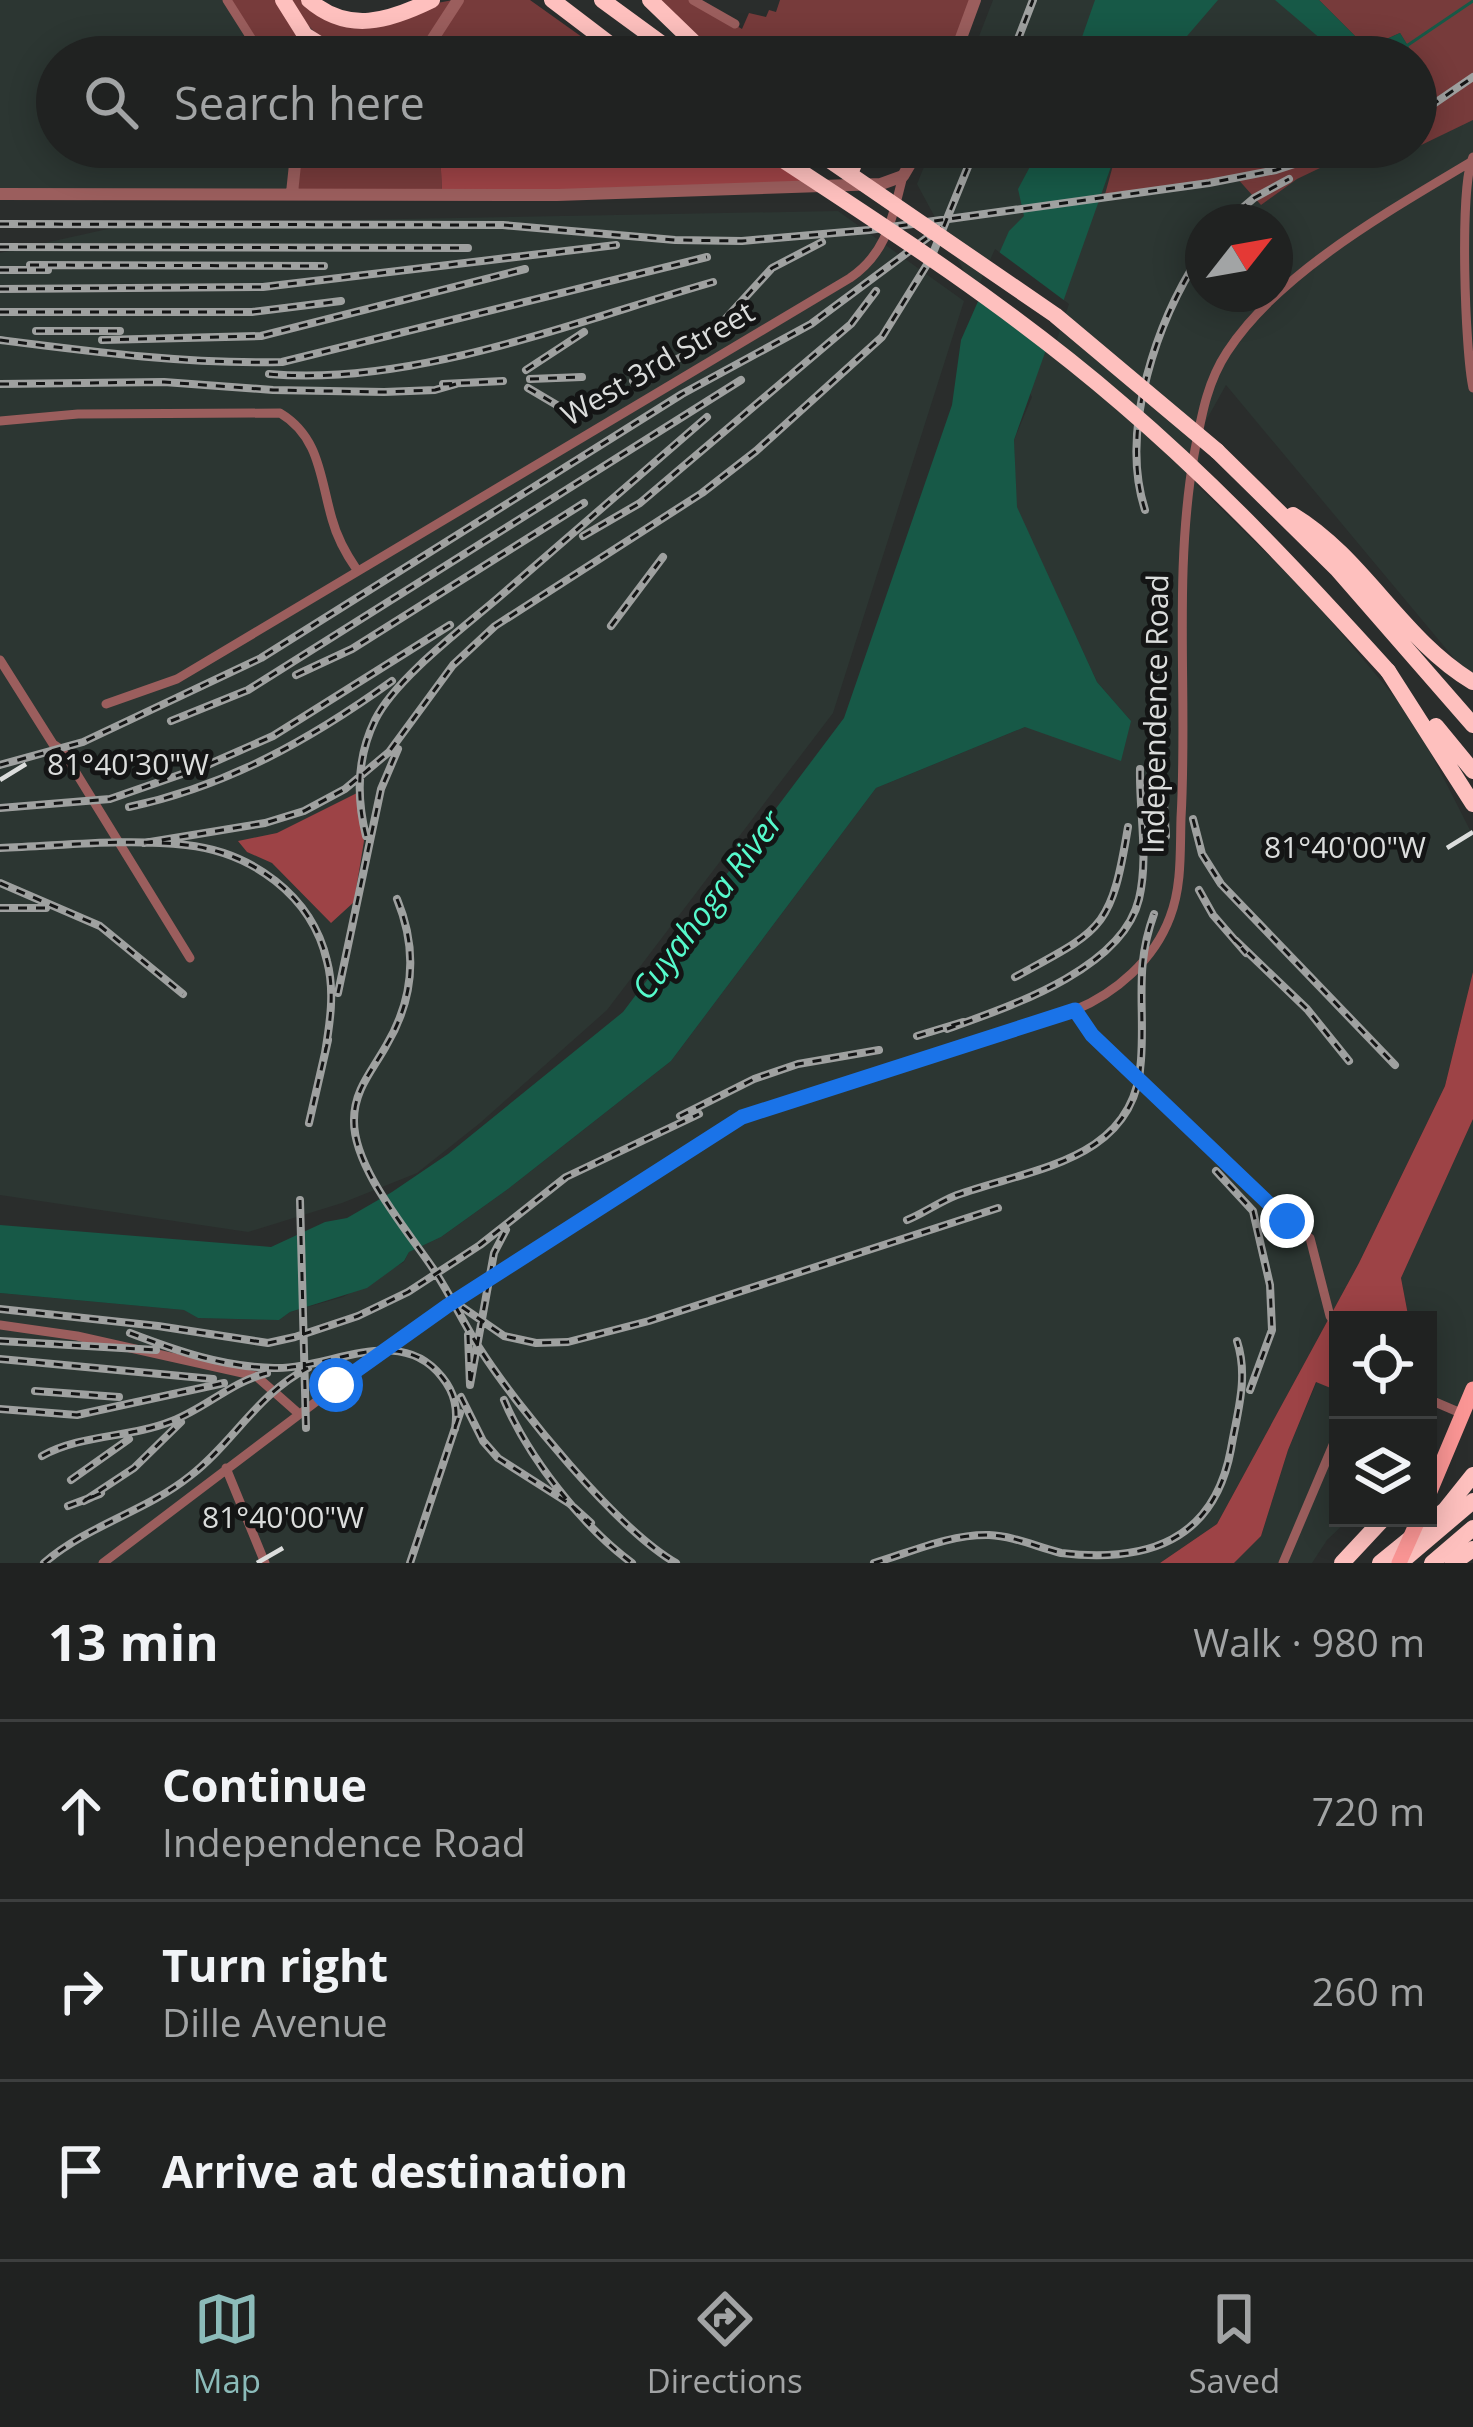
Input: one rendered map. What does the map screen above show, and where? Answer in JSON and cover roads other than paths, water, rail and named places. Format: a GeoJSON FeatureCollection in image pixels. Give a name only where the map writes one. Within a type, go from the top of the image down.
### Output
{"type":"FeatureCollection","features":[{"type":"Feature","properties":{"kind":"highway"},"geometry":{"type":"LineString","coordinates":[[283,0],[307,36]]}},
{"type":"Feature","properties":{"kind":"highway"},"geometry":{"type":"LineString","coordinates":[[309,0],[330,15],[358,23],[388,18],[432,0]]}},
{"type":"Feature","properties":{"kind":"highway"},"geometry":{"type":"LineString","coordinates":[[539,0],[590,36]]}},
{"type":"Feature","properties":{"kind":"highway"},"geometry":{"type":"LineString","coordinates":[[552,0],[598,36]]}},
{"type":"Feature","properties":{"kind":"highway"},"geometry":{"type":"LineString","coordinates":[[602,0],[651,36]]}},
{"type":"Feature","properties":{"kind":"highway"},"geometry":{"type":"LineString","coordinates":[[650,0],[687,36]]}},
{"type":"Feature","properties":{"kind":"highway"},"geometry":{"type":"LineString","coordinates":[[795,168],[981,295],[1121,403],[1280,551],[1473,771]]}},
{"type":"Feature","properties":{"kind":"highway"},"geometry":{"type":"LineString","coordinates":[[840,168],[1072,328],[1185,422],[1337,569],[1473,725]]}},
{"type":"Feature","properties":{"kind":"highway"},"geometry":{"type":"LineString","coordinates":[[854,168],[871,190]]}},
{"type":"Feature","properties":{"kind":"highway"},"geometry":{"type":"LineString","coordinates":[[1271,502],[1338,550],[1432,650],[1473,682]]}},
{"type":"Feature","properties":{"kind":"highway"},"geometry":{"type":"LineString","coordinates":[[1388,671],[1473,804]]}},
{"type":"Feature","properties":{"kind":"highway"},"geometry":{"type":"LineString","coordinates":[[1380,1563],[1445,1510],[1473,1475]]}},
{"type":"Feature","properties":{"kind":"highway"},"geometry":{"type":"LineString","coordinates":[[1400,1563],[1473,1501]]}},
{"type":"Feature","properties":{"kind":"highway"},"geometry":{"type":"LineString","coordinates":[[1342,1563],[1376,1527]]}},
{"type":"Feature","properties":{"kind":"highway"},"geometry":{"type":"LineString","coordinates":[[1432,1563],[1473,1528]]}},
{"type":"Feature","properties":{"kind":"highway"},"geometry":{"type":"LineString","coordinates":[[1453,1563],[1473,1549]]}},
{"type":"Feature","properties":{"kind":"main road"},"geometry":{"type":"LineString","coordinates":[[1437,1471],[1473,1389]]}},
{"type":"Feature","properties":{"kind":"main road"},"geometry":{"type":"LineString","coordinates":[[1400,1563],[1415,1527]]}},
{"type":"Feature","properties":{"kind":"street"},"geometry":{"type":"LineString","coordinates":[[227,0],[249,36]]}},
{"type":"Feature","properties":{"kind":"street"},"geometry":{"type":"LineString","coordinates":[[435,36],[458,0]]}},
{"type":"Feature","properties":{"kind":"street"},"geometry":{"type":"LineString","coordinates":[[693,0],[735,24]]}},
{"type":"Feature","properties":{"kind":"street"},"geometry":{"type":"LineString","coordinates":[[717,16],[722,0]]}},
{"type":"Feature","properties":{"kind":"street"},"geometry":{"type":"LineString","coordinates":[[962,36],[975,0]]}},
{"type":"Feature","properties":{"kind":"street"},"geometry":{"type":"LineString","coordinates":[[1471,160],[1467,360],[1473,388]]}},
{"type":"Feature","properties":{"kind":"street","name":"Independence Road"},"geometry":{"type":"LineString","coordinates":[[103,1563],[447,1306],[742,1117],[1075,1010],[1112,991],[1135,970],[1160,936],[1175,899],[1184,764],[1179,628],[1184,514],[1205,398],[1245,327],[1292,279],[1471,160]]}},
{"type":"Feature","properties":{"kind":"street"},"geometry":{"type":"LineString","coordinates":[[292,168],[292,193]]}},
{"type":"Feature","properties":{"kind":"street","name":"West 3rd Street"},"geometry":{"type":"LineString","coordinates":[[106,704],[177,679],[870,264],[886,240],[908,168]]}},
{"type":"Feature","properties":{"kind":"street"},"geometry":{"type":"LineString","coordinates":[[0,194],[557,195],[866,184],[903,176]]}},
{"type":"Feature","properties":{"kind":"street"},"geometry":{"type":"LineString","coordinates":[[0,421],[78,414],[280,413],[298,424],[309,439],[333,523],[357,570]]}},
{"type":"Feature","properties":{"kind":"street"},"geometry":{"type":"LineString","coordinates":[[0,660],[53,744],[62,749],[190,958]]}},
{"type":"Feature","properties":{"kind":"street"},"geometry":{"type":"LineString","coordinates":[[1075,1010],[1092,1035],[1310,1238],[1329,1312]]}},
{"type":"Feature","properties":{"kind":"street"},"geometry":{"type":"LineString","coordinates":[[0,1325],[77,1336],[256,1376],[298,1413]]}},
{"type":"Feature","properties":{"kind":"street"},"geometry":{"type":"LineString","coordinates":[[1437,1403],[1463,1414]]}},
{"type":"Feature","properties":{"kind":"street"},"geometry":{"type":"LineString","coordinates":[[1283,1563],[1329,1461]]}},
{"type":"Feature","properties":{"kind":"street"},"geometry":{"type":"LineString","coordinates":[[226,1468],[265,1563]]}},
{"type":"Feature","properties":{"kind":"water"},"geometry":{"type":"Polygon","coordinates":[[[1095,0],[1218,0],[1187,36],[1082,36],[1095,0]]]}},
{"type":"Feature","properties":{"kind":"water"},"geometry":{"type":"Polygon","coordinates":[[[1275,0],[1319,0],[1355,36],[1317,36],[1275,0]]]}},
{"type":"Feature","properties":{"kind":"water","name":"Cuyahoga River"},"geometry":{"type":"Polygon","coordinates":[[[1029,168],[1111,168],[1014,440],[1017,507],[1097,682],[1131,721],[1121,761],[1025,727],[876,788],[671,1061],[508,1189],[441,1237],[409,1252],[367,1288],[290,1312],[279,1320],[198,1318],[184,1310],[0,1293],[0,1225],[271,1247],[325,1222],[347,1218],[448,1154],[623,1012],[844,718],[952,405],[961,340],[1009,231],[1024,216],[1018,189],[1029,168]]]}},
{"type":"Feature","properties":{"kind":"waterway"},"geometry":{"type":"LineString","coordinates":[[1421,36],[1473,1]]}},
{"type":"Feature","properties":{"kind":"railway"},"geometry":{"type":"LineString","coordinates":[[1019,36],[1033,0]]}},
{"type":"Feature","properties":{"kind":"railway"},"geometry":{"type":"LineString","coordinates":[[1437,102],[1473,77]]}},
{"type":"Feature","properties":{"kind":"railway"},"geometry":{"type":"LineString","coordinates":[[144,843],[265,823],[304,811],[345,789],[389,752],[453,665],[495,626],[702,493],[756,451],[882,337],[931,258],[967,168]]}},
{"type":"Feature","properties":{"kind":"railway"},"geometry":{"type":"LineString","coordinates":[[0,224],[503,225],[742,241],[869,230],[1209,183],[1282,168]]}},
{"type":"Feature","properties":{"kind":"railway"},"geometry":{"type":"LineString","coordinates":[[1247,204],[1289,179]]}},
{"type":"Feature","properties":{"kind":"railway"},"geometry":{"type":"LineString","coordinates":[[0,765],[83,742],[261,658],[682,394],[811,324],[943,226]]}},
{"type":"Feature","properties":{"kind":"railway"},"geometry":{"type":"LineString","coordinates":[[633,381],[699,348],[772,268],[822,242]]}},
{"type":"Feature","properties":{"kind":"railway"},"geometry":{"type":"LineString","coordinates":[[0,289],[263,287],[616,245]]}},
{"type":"Feature","properties":{"kind":"railway"},"geometry":{"type":"LineString","coordinates":[[0,247],[468,248]]}},
{"type":"Feature","properties":{"kind":"railway"},"geometry":{"type":"LineString","coordinates":[[0,340],[175,359],[282,362],[707,257]]}},
{"type":"Feature","properties":{"kind":"railway"},"geometry":{"type":"LineString","coordinates":[[30,265],[324,266]]}},
{"type":"Feature","properties":{"kind":"railway"},"geometry":{"type":"LineString","coordinates":[[102,340],[261,336],[525,269]]}},
{"type":"Feature","properties":{"kind":"railway"},"geometry":{"type":"LineString","coordinates":[[0,270],[48,270]]}},
{"type":"Feature","properties":{"kind":"railway"},"geometry":{"type":"LineString","coordinates":[[1145,510],[1138,478],[1140,410],[1158,341],[1185,280]]}},
{"type":"Feature","properties":{"kind":"railway"},"geometry":{"type":"LineString","coordinates":[[269,374],[379,371],[436,361],[713,282]]}},
{"type":"Feature","properties":{"kind":"railway"},"geometry":{"type":"LineString","coordinates":[[583,536],[640,503],[851,324],[876,291]]}},
{"type":"Feature","properties":{"kind":"railway"},"geometry":{"type":"LineString","coordinates":[[0,312],[252,312],[341,301]]}},
{"type":"Feature","properties":{"kind":"railway"},"geometry":{"type":"LineString","coordinates":[[36,331],[120,331]]}},
{"type":"Feature","properties":{"kind":"railway"},"geometry":{"type":"LineString","coordinates":[[526,370],[584,332]]}},
{"type":"Feature","properties":{"kind":"railway"},"geometry":{"type":"LineString","coordinates":[[530,379],[582,377]]}},
{"type":"Feature","properties":{"kind":"railway"},"geometry":{"type":"LineString","coordinates":[[171,721],[248,690],[741,380]]}},
{"type":"Feature","properties":{"kind":"railway"},"geometry":{"type":"LineString","coordinates":[[443,384],[503,381]]}},
{"type":"Feature","properties":{"kind":"railway"},"geometry":{"type":"LineString","coordinates":[[0,384],[164,382],[384,392],[435,390],[456,384]]}},
{"type":"Feature","properties":{"kind":"railway"},"geometry":{"type":"LineString","coordinates":[[528,388],[572,414]]}},
{"type":"Feature","properties":{"kind":"railway"},"geometry":{"type":"LineString","coordinates":[[366,836],[360,791],[365,748],[375,720],[398,688],[707,417]]}},
{"type":"Feature","properties":{"kind":"railway"},"geometry":{"type":"LineString","coordinates":[[296,675],[352,649],[584,503]]}},
{"type":"Feature","properties":{"kind":"railway"},"geometry":{"type":"LineString","coordinates":[[611,626],[663,557]]}},
{"type":"Feature","properties":{"kind":"railway"},"geometry":{"type":"LineString","coordinates":[[0,808],[110,799],[205,766],[273,736],[450,625]]}},
{"type":"Feature","properties":{"kind":"railway"},"geometry":{"type":"LineString","coordinates":[[1156,679],[1166,836]]}},
{"type":"Feature","properties":{"kind":"railway"},"geometry":{"type":"LineString","coordinates":[[129,807],[200,787],[267,758],[392,681]]}},
{"type":"Feature","properties":{"kind":"railway"},"geometry":{"type":"LineString","coordinates":[[338,993],[381,789],[398,749]]}},
{"type":"Feature","properties":{"kind":"railway"},"geometry":{"type":"LineString","coordinates":[[947,1029],[1060,982],[1087,966],[1128,924],[1139,899],[1143,867],[1140,769]]}},
{"type":"Feature","properties":{"kind":"railway"},"geometry":{"type":"LineString","coordinates":[[1193,819],[1202,854],[1221,884],[1395,1065]]}},
{"type":"Feature","properties":{"kind":"railway"},"geometry":{"type":"LineString","coordinates":[[1015,977],[1067,948],[1098,923],[1116,887],[1128,827]]}},
{"type":"Feature","properties":{"kind":"railway"},"geometry":{"type":"LineString","coordinates":[[0,848],[163,843],[210,849],[255,867],[293,897],[319,937],[331,984],[325,1053]]}},
{"type":"Feature","properties":{"kind":"railway"},"geometry":{"type":"LineString","coordinates":[[0,883],[100,926],[183,994]]}},
{"type":"Feature","properties":{"kind":"railway"},"geometry":{"type":"LineString","coordinates":[[1199,890],[1213,915],[1246,953]]}},
{"type":"Feature","properties":{"kind":"railway"},"geometry":{"type":"LineString","coordinates":[[397,899],[408,937],[410,974],[395,1028],[357,1099],[354,1120],[362,1158],[518,1402],[598,1496],[676,1563]]}},
{"type":"Feature","properties":{"kind":"railway"},"geometry":{"type":"LineString","coordinates":[[0,908],[46,908]]}},
{"type":"Feature","properties":{"kind":"railway"},"geometry":{"type":"LineString","coordinates":[[907,1220],[957,1195],[1076,1155],[1121,1120],[1135,1094],[1141,1060],[1142,970],[1154,914]]}},
{"type":"Feature","properties":{"kind":"railway"},"geometry":{"type":"LineString","coordinates":[[1235,940],[1307,1009],[1349,1061]]}},
{"type":"Feature","properties":{"kind":"railway"},"geometry":{"type":"LineString","coordinates":[[917,1036],[963,1022]]}},
{"type":"Feature","properties":{"kind":"railway"},"geometry":{"type":"LineString","coordinates":[[309,1123],[328,1040]]}},
{"type":"Feature","properties":{"kind":"railway"},"geometry":{"type":"LineString","coordinates":[[680,1116],[754,1079],[798,1064],[879,1050]]}},
{"type":"Feature","properties":{"kind":"railway"},"geometry":{"type":"LineString","coordinates":[[0,1309],[268,1343],[295,1337],[358,1316],[408,1292],[480,1245],[566,1177],[699,1114]]}},
{"type":"Feature","properties":{"kind":"railway"},"geometry":{"type":"LineString","coordinates":[[1216,1171],[1253,1211],[1270,1285],[1272,1330],[1250,1390]]}},
{"type":"Feature","properties":{"kind":"railway"},"geometry":{"type":"LineString","coordinates":[[300,1200],[306,1428]]}},
{"type":"Feature","properties":{"kind":"railway"},"geometry":{"type":"LineString","coordinates":[[462,1307],[504,1336],[536,1343],[568,1342],[649,1321],[998,1208]]}},
{"type":"Feature","properties":{"kind":"railway"},"geometry":{"type":"LineString","coordinates":[[468,1335],[470,1385],[494,1253],[506,1230]]}},
{"type":"Feature","properties":{"kind":"railway"},"geometry":{"type":"LineString","coordinates":[[130,1333],[201,1357],[255,1367],[295,1367],[362,1353],[405,1353],[425,1361],[446,1383],[455,1402],[455,1429]]}},
{"type":"Feature","properties":{"kind":"railway"},"geometry":{"type":"LineString","coordinates":[[0,1341],[156,1350]]}},
{"type":"Feature","properties":{"kind":"railway"},"geometry":{"type":"LineString","coordinates":[[874,1563],[974,1535],[1092,1555],[1148,1549],[1172,1539],[1209,1505],[1222,1480],[1241,1395],[1237,1341]]}},
{"type":"Feature","properties":{"kind":"railway"},"geometry":{"type":"LineString","coordinates":[[0,1359],[213,1379]]}},
{"type":"Feature","properties":{"kind":"railway"},"geometry":{"type":"LineString","coordinates":[[44,1563],[190,1476],[274,1391],[308,1368]]}},
{"type":"Feature","properties":{"kind":"railway"},"geometry":{"type":"LineString","coordinates":[[42,1456],[172,1421],[267,1373]]}},
{"type":"Feature","properties":{"kind":"railway"},"geometry":{"type":"LineString","coordinates":[[0,1409],[77,1415],[224,1383]]}},
{"type":"Feature","properties":{"kind":"railway"},"geometry":{"type":"LineString","coordinates":[[35,1391],[119,1397]]}},
{"type":"Feature","properties":{"kind":"railway"},"geometry":{"type":"LineString","coordinates":[[461,1397],[483,1441],[498,1458],[591,1523]]}},
{"type":"Feature","properties":{"kind":"railway"},"geometry":{"type":"LineString","coordinates":[[504,1400],[558,1489],[632,1563]]}},
{"type":"Feature","properties":{"kind":"railway"},"geometry":{"type":"LineString","coordinates":[[410,1563],[460,1413]]}},
{"type":"Feature","properties":{"kind":"railway"},"geometry":{"type":"LineString","coordinates":[[68,1506],[100,1494],[84,1501],[134,1468],[181,1422]]}},
{"type":"Feature","properties":{"kind":"railway"},"geometry":{"type":"LineString","coordinates":[[71,1480],[129,1439]]}}]}
